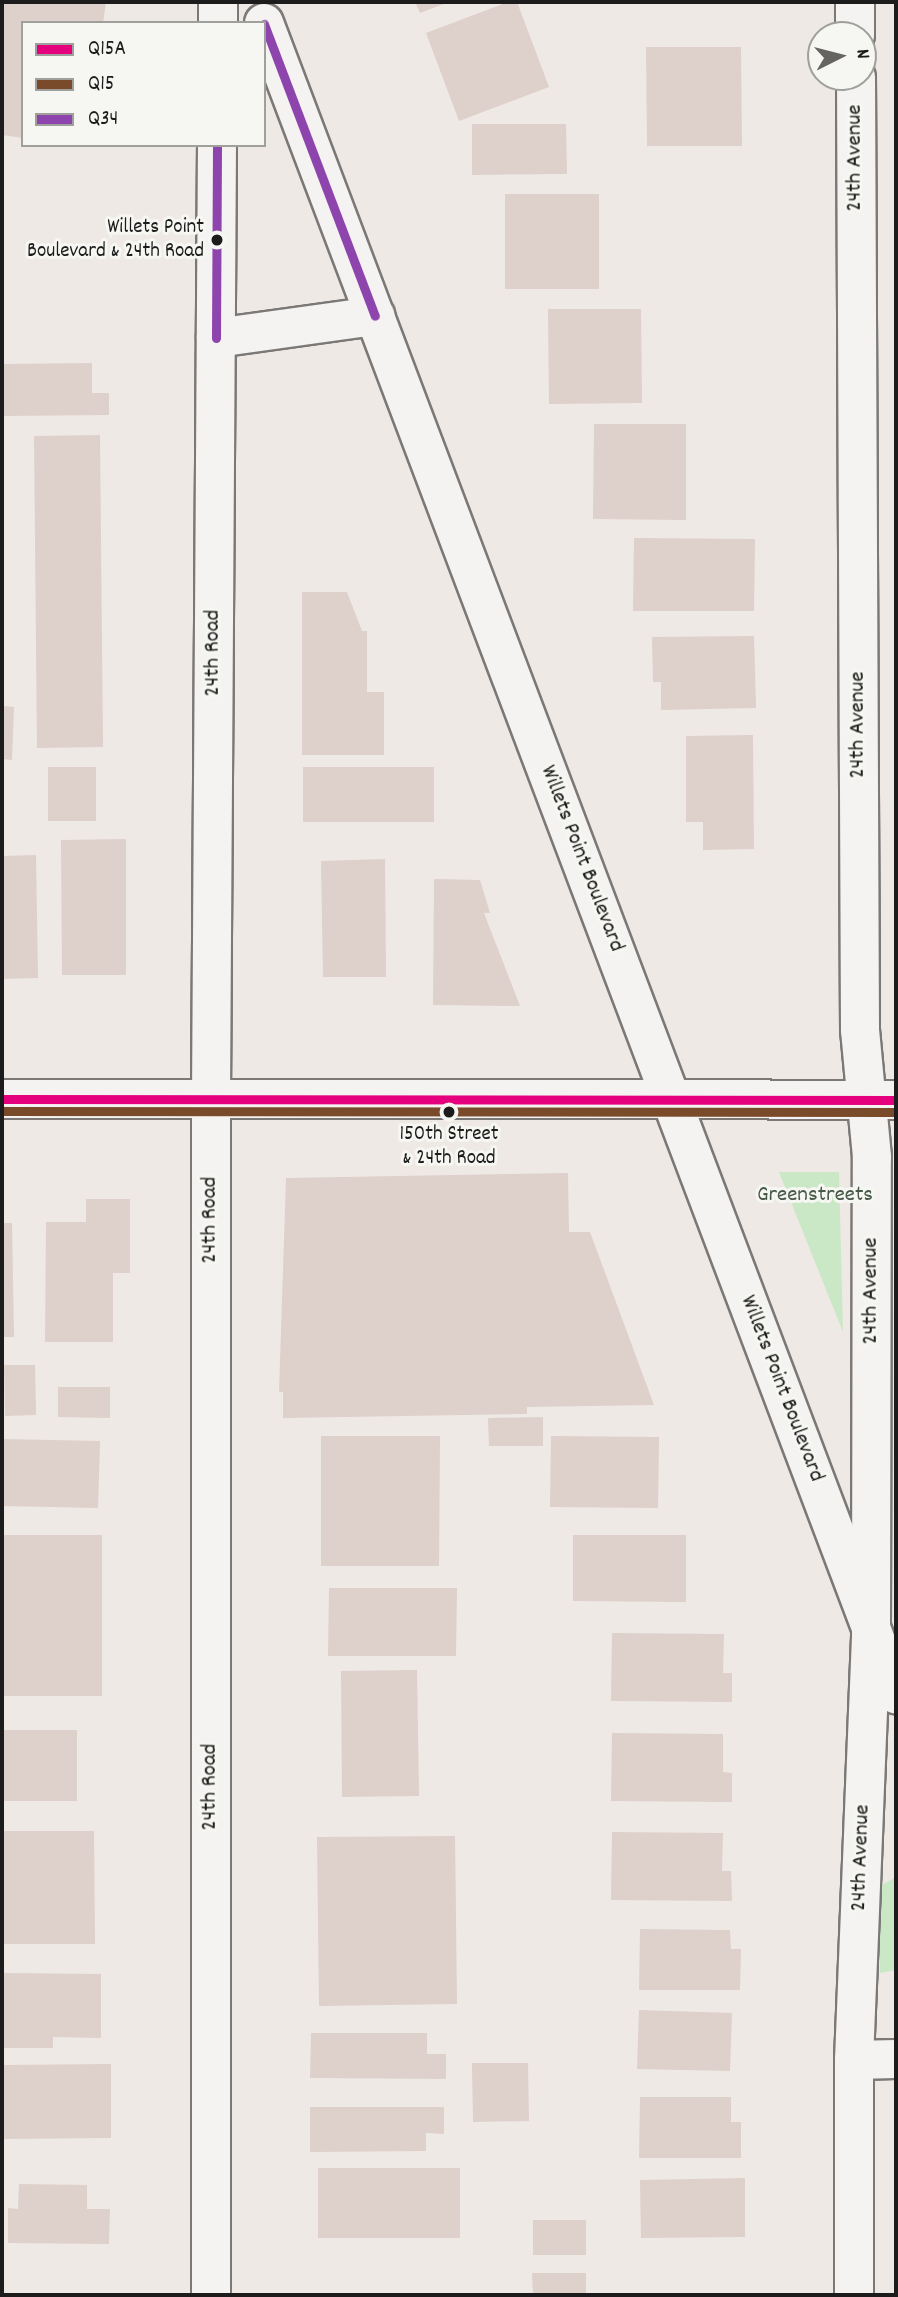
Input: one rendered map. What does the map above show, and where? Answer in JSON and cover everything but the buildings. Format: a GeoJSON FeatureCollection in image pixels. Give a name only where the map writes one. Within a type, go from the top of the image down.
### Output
{"type":"FeatureCollection","features":[{"type":"Feature","properties":{"kind":"street"},"geometry":{"type":"LineString","coordinates":[[218,2],[218,21]]}},
{"type":"Feature","properties":{"kind":"street","name":"Willets Point Boulevard"},"geometry":{"type":"LineString","coordinates":[[256,2],[263,21]]}},
{"type":"Feature","properties":{"kind":"street"},"geometry":{"type":"LineString","coordinates":[[855,2],[855,21]]}},
{"type":"Feature","properties":{"kind":"street","name":"Willets Point Boulevard"},"geometry":{"type":"LineString","coordinates":[[266,28],[896,1695]]}},
{"type":"Feature","properties":{"kind":"street","name":"24th Avenue"},"geometry":{"type":"LineString","coordinates":[[854,2295],[854,2060],[872,1630],[873,1157],[880,1100],[860,1030],[856,91]]}},
{"type":"Feature","properties":{"kind":"street","name":"24th Road"},"geometry":{"type":"LineString","coordinates":[[211,2295],[211,1098],[217,147]]}},
{"type":"Feature","properties":{"kind":"street"},"geometry":{"type":"LineString","coordinates":[[216,338],[375,316]]}},
{"type":"Feature","properties":{"kind":"street"},"geometry":{"type":"LineString","coordinates":[[2,1099],[880,1100]]}},
{"type":"Feature","properties":{"kind":"street"},"geometry":{"type":"LineString","coordinates":[[854,2060],[896,2059]]}},
{"type":"Feature","properties":{"kind":"green space","name":"Greenstreets"},"geometry":{"type":"Polygon","coordinates":[[[779,1172],[839,1172],[843,1332],[779,1172]]]}},
{"type":"Feature","properties":{"kind":"green space"},"geometry":{"type":"Polygon","coordinates":[[[896,1877],[896,1970],[880,1973],[878,1887],[896,1877]]]}},
{"type":"Feature","properties":{"kind":"transit line","name":"Q34"},"geometry":{"type":"LineString","coordinates":[[266,29],[375,316]]}},
{"type":"Feature","properties":{"kind":"transit line","name":"Q34"},"geometry":{"type":"LineString","coordinates":[[216,338],[217,147]]}},
{"type":"Feature","properties":{"kind":"transit line","name":"Q15A"},"geometry":{"type":"LineString","coordinates":[[2,1099],[896,1100]]}},
{"type":"Feature","properties":{"kind":"transit line","name":"Q15"},"geometry":{"type":"LineString","coordinates":[[2,1111],[896,1112]]}},
{"type":"Feature","properties":{"kind":"place","name":"Willets Point Boulevard & 24th Road"},"geometry":{"type":"Point","coordinates":[217,240]}},
{"type":"Feature","properties":{"kind":"place","name":"150th Street & 24th Road"},"geometry":{"type":"Point","coordinates":[449,1112]}}]}
